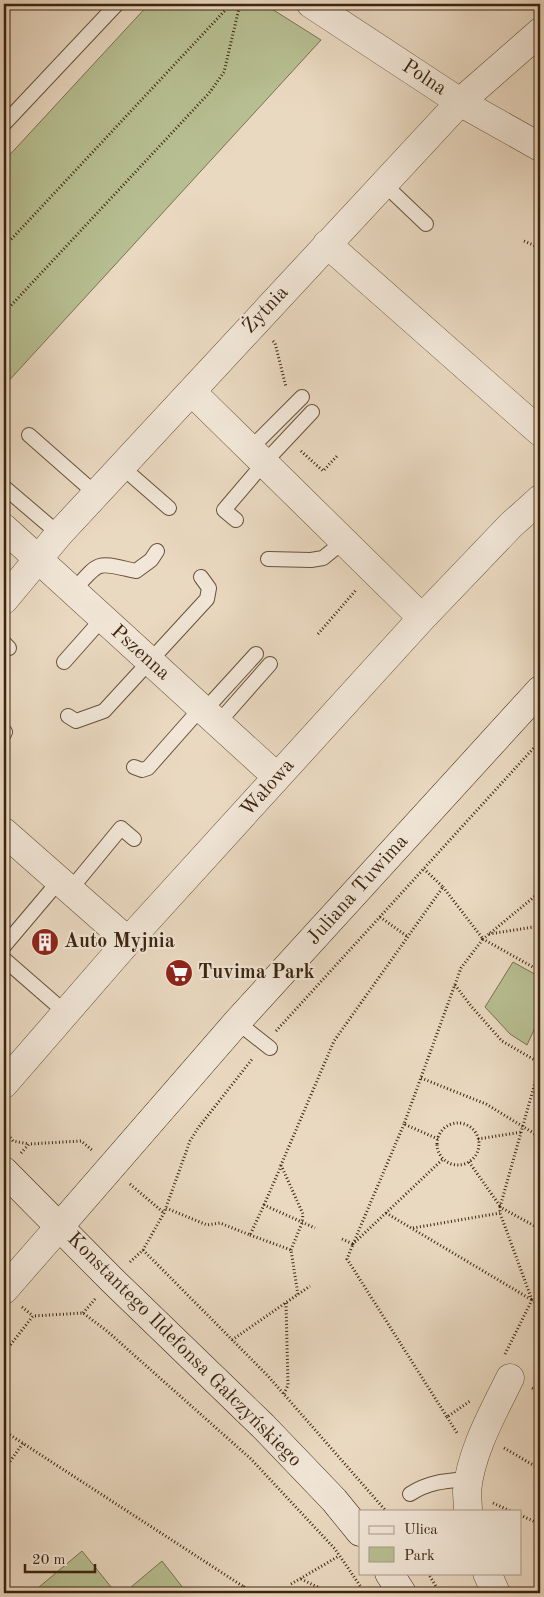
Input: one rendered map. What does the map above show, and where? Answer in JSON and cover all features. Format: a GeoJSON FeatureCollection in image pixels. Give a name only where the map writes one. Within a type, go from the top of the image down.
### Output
{"type":"FeatureCollection","features":[{"type":"Feature","properties":{"kind":"street","name":"Polna"},"geometry":{"type":"LineString","coordinates":[[311,4],[460,102],[540,147]]}},
{"type":"Feature","properties":{"kind":"street","name":"Żytnia"},"geometry":{"type":"LineString","coordinates":[[4,600],[59,534],[460,102],[540,32]]}},
{"type":"Feature","properties":{"kind":"street"},"geometry":{"type":"LineString","coordinates":[[327,244],[373,279],[540,432]]}},
{"type":"Feature","properties":{"kind":"street"},"geometry":{"type":"LineString","coordinates":[[192,392],[422,618]]}},
{"type":"Feature","properties":{"kind":"street","name":"Wałowa"},"geometry":{"type":"LineString","coordinates":[[4,1084],[128,941],[422,618],[511,525],[540,499]]}},
{"type":"Feature","properties":{"kind":"street","name":"Pszenna"},"geometry":{"type":"LineString","coordinates":[[4,528],[277,777]]}},
{"type":"Feature","properties":{"kind":"street","name":"Juliana Tuwima"},"geometry":{"type":"LineString","coordinates":[[4,1290],[238,1022],[540,690]]}},
{"type":"Feature","properties":{"kind":"street"},"geometry":{"type":"LineString","coordinates":[[4,832],[128,941]]}},
{"type":"Feature","properties":{"kind":"street","name":"Konstantego Ildefonsa Gałczyńskiego"},"geometry":{"type":"LineString","coordinates":[[4,1171],[112,1280],[263,1426],[334,1500],[359,1531]]}},
{"type":"Feature","properties":{"kind":"street"},"geometry":{"type":"LineString","coordinates":[[468,1510],[467,1491],[474,1460],[482,1436],[510,1378]]}},
{"type":"Feature","properties":{"kind":"street"},"geometry":{"type":"LineString","coordinates":[[390,1574],[402,1593]]}},
{"type":"Feature","properties":{"kind":"street"},"geometry":{"type":"LineString","coordinates":[[487,1574],[496,1593]]}},
{"type":"Feature","properties":{"kind":"lane"},"geometry":{"type":"LineString","coordinates":[[4,124],[117,4]]}},
{"type":"Feature","properties":{"kind":"lane"},"geometry":{"type":"LineString","coordinates":[[384,184],[426,224]]}},
{"type":"Feature","properties":{"kind":"lane"},"geometry":{"type":"LineString","coordinates":[[236,520],[224,510],[284,415],[302,397]]}},
{"type":"Feature","properties":{"kind":"lane"},"geometry":{"type":"LineString","coordinates":[[257,456],[287,438],[312,412]]}},
{"type":"Feature","properties":{"kind":"lane"},"geometry":{"type":"LineString","coordinates":[[29,435],[96,494]]}},
{"type":"Feature","properties":{"kind":"lane"},"geometry":{"type":"LineString","coordinates":[[122,467],[169,508]]}},
{"type":"Feature","properties":{"kind":"lane"},"geometry":{"type":"LineString","coordinates":[[4,487],[59,534]]}},
{"type":"Feature","properties":{"kind":"lane"},"geometry":{"type":"LineString","coordinates":[[268,559],[311,560],[323,558],[333,552],[344,541]]}},
{"type":"Feature","properties":{"kind":"lane"},"geometry":{"type":"LineString","coordinates":[[73,591],[94,567],[104,564],[136,571],[151,560],[157,551]]}},
{"type":"Feature","properties":{"kind":"lane"},"geometry":{"type":"LineString","coordinates":[[68,716],[76,721],[104,711],[151,662],[207,599],[209,588],[200,577]]}},
{"type":"Feature","properties":{"kind":"lane"},"geometry":{"type":"LineString","coordinates":[[64,662],[102,618]]}},
{"type":"Feature","properties":{"kind":"lane"},"geometry":{"type":"LineString","coordinates":[[208,714],[256,654]]}},
{"type":"Feature","properties":{"kind":"lane"},"geometry":{"type":"LineString","coordinates":[[134,767],[142,770],[148,768],[208,714],[270,664]]}},
{"type":"Feature","properties":{"kind":"lane"},"geometry":{"type":"LineString","coordinates":[[4,946],[121,828],[134,839]]}},
{"type":"Feature","properties":{"kind":"lane"},"geometry":{"type":"LineString","coordinates":[[4,959],[66,1013]]}},
{"type":"Feature","properties":{"kind":"lane"},"geometry":{"type":"LineString","coordinates":[[238,1022],[267,1046]]}},
{"type":"Feature","properties":{"kind":"lane"},"geometry":{"type":"LineString","coordinates":[[410,1494],[422,1486],[433,1483],[470,1479]]}},
{"type":"Feature","properties":{"kind":"path"},"geometry":{"type":"LineString","coordinates":[[4,246],[231,4]]}},
{"type":"Feature","properties":{"kind":"path"},"geometry":{"type":"LineString","coordinates":[[4,313],[210,92],[224,72],[240,4]]}},
{"type":"Feature","properties":{"kind":"path"},"geometry":{"type":"LineString","coordinates":[[524,241],[540,248]]}},
{"type":"Feature","properties":{"kind":"path"},"geometry":{"type":"LineString","coordinates":[[256,322],[275,343],[288,394],[284,415]]}},
{"type":"Feature","properties":{"kind":"path"},"geometry":{"type":"LineString","coordinates":[[287,438],[322,471],[337,456]]}},
{"type":"Feature","properties":{"kind":"path"},"geometry":{"type":"LineString","coordinates":[[318,634],[357,589],[386,582]]}},
{"type":"Feature","properties":{"kind":"path"},"geometry":{"type":"LineString","coordinates":[[4,697],[6,698],[4,701]]}},
{"type":"Feature","properties":{"kind":"path"},"geometry":{"type":"LineString","coordinates":[[112,1280],[143,1250],[166,1208],[190,1141],[198,1128],[380,917],[540,741]]}},
{"type":"Feature","properties":{"kind":"path"},"geometry":{"type":"LineString","coordinates":[[424,869],[443,888],[483,939],[540,971]]}},
{"type":"Feature","properties":{"kind":"path"},"geometry":{"type":"LineString","coordinates":[[250,1235],[334,1041],[443,888]]}},
{"type":"Feature","properties":{"kind":"path"},"geometry":{"type":"LineString","coordinates":[[477,1396],[447,1417],[347,1259],[404,1124],[461,968],[488,934],[540,892]]}},
{"type":"Feature","properties":{"kind":"path"},"geometry":{"type":"LineString","coordinates":[[380,917],[408,937]]}},
{"type":"Feature","properties":{"kind":"path"},"geometry":{"type":"LineString","coordinates":[[488,934],[540,926]]}},
{"type":"Feature","properties":{"kind":"path"},"geometry":{"type":"LineString","coordinates":[[455,985],[502,1041],[540,1064],[500,1207],[500,1213],[532,1300],[497,1371],[540,1392]]}},
{"type":"Feature","properties":{"kind":"path"},"geometry":{"type":"LineString","coordinates":[[421,1078],[486,1104],[540,1137]]}},
{"type":"Feature","properties":{"kind":"path"},"geometry":{"type":"LineString","coordinates":[[404,1124],[438,1139]]}},
{"type":"Feature","properties":{"kind":"path"},"geometry":{"type":"LineString","coordinates":[[458,1124],[471,1128],[478,1139],[478,1152],[469,1162],[456,1165],[439,1153],[438,1139],[446,1128],[458,1124]]}},
{"type":"Feature","properties":{"kind":"path"},"geometry":{"type":"LineString","coordinates":[[4,1130],[13,1141],[29,1144]]}},
{"type":"Feature","properties":{"kind":"path"},"geometry":{"type":"LineString","coordinates":[[478,1139],[522,1132]]}},
{"type":"Feature","properties":{"kind":"path"},"geometry":{"type":"LineString","coordinates":[[353,1244],[444,1158]]}},
{"type":"Feature","properties":{"kind":"path"},"geometry":{"type":"LineString","coordinates":[[469,1162],[500,1207],[540,1229]]}},
{"type":"Feature","properties":{"kind":"path"},"geometry":{"type":"LineString","coordinates":[[281,1166],[303,1214],[302,1223],[291,1250],[298,1295]]}},
{"type":"Feature","properties":{"kind":"path"},"geometry":{"type":"LineString","coordinates":[[264,1205],[315,1228]]}},
{"type":"Feature","properties":{"kind":"path"},"geometry":{"type":"LineString","coordinates":[[166,1208],[207,1225],[220,1223],[291,1250]]}},
{"type":"Feature","properties":{"kind":"path"},"geometry":{"type":"LineString","coordinates":[[386,1213],[540,1305]]}},
{"type":"Feature","properties":{"kind":"path"},"geometry":{"type":"LineString","coordinates":[[413,1228],[500,1213]]}},
{"type":"Feature","properties":{"kind":"path"},"geometry":{"type":"LineString","coordinates":[[342,1239],[353,1244]]}},
{"type":"Feature","properties":{"kind":"path"},"geometry":{"type":"LineString","coordinates":[[143,1250],[284,1394],[385,1510]]}},
{"type":"Feature","properties":{"kind":"path"},"geometry":{"type":"LineString","coordinates":[[232,1340],[310,1286]]}},
{"type":"Feature","properties":{"kind":"path"},"geometry":{"type":"LineString","coordinates":[[284,1394],[288,1384],[286,1303]]}},
{"type":"Feature","properties":{"kind":"path"},"geometry":{"type":"LineString","coordinates":[[4,1353],[33,1316],[84,1312],[251,1458],[340,1556],[365,1593]]}},
{"type":"Feature","properties":{"kind":"path"},"geometry":{"type":"LineString","coordinates":[[4,1431],[244,1587],[246,1593]]}},
{"type":"Feature","properties":{"kind":"path"},"geometry":{"type":"LineString","coordinates":[[4,1470],[23,1443]]}},
{"type":"Feature","properties":{"kind":"path"},"geometry":{"type":"LineString","coordinates":[[526,1461],[540,1468]]}},
{"type":"Feature","properties":{"kind":"path"},"geometry":{"type":"LineString","coordinates":[[522,1516],[540,1524]]}},
{"type":"Feature","properties":{"kind":"path"},"geometry":{"type":"LineString","coordinates":[[291,1584],[340,1556]]}},
{"type":"Feature","properties":{"kind":"path"},"geometry":{"type":"LineString","coordinates":[[429,1574],[440,1593]]}},
{"type":"Feature","properties":{"kind":"path"},"geometry":{"type":"LineString","coordinates":[[300,1579],[330,1593]]}},
{"type":"Feature","properties":{"kind":"path"},"geometry":{"type":"LineString","coordinates":[[236,1593],[244,1587]]}},
{"type":"Feature","properties":{"kind":"green space"},"geometry":{"type":"Polygon","coordinates":[[[149,4],[264,4],[321,40],[4,386],[4,161],[149,4]]]}},
{"type":"Feature","properties":{"kind":"green space"},"geometry":{"type":"Polygon","coordinates":[[[513,962],[540,977],[540,1017],[527,1045],[510,1034],[485,1007],[513,962]]]}},
{"type":"Feature","properties":{"kind":"green space"},"geometry":{"type":"Polygon","coordinates":[[[82,1551],[116,1593],[32,1593],[82,1551]]]}},
{"type":"Feature","properties":{"kind":"green space"},"geometry":{"type":"Polygon","coordinates":[[[162,1561],[187,1593],[124,1593],[162,1561]]]}},
{"type":"Feature","properties":{"kind":"place","name":"Auto Myjnia"},"geometry":{"type":"Point","coordinates":[45,942]}},
{"type":"Feature","properties":{"kind":"place","name":"Tuvima Park"},"geometry":{"type":"Point","coordinates":[179,973]}}]}
